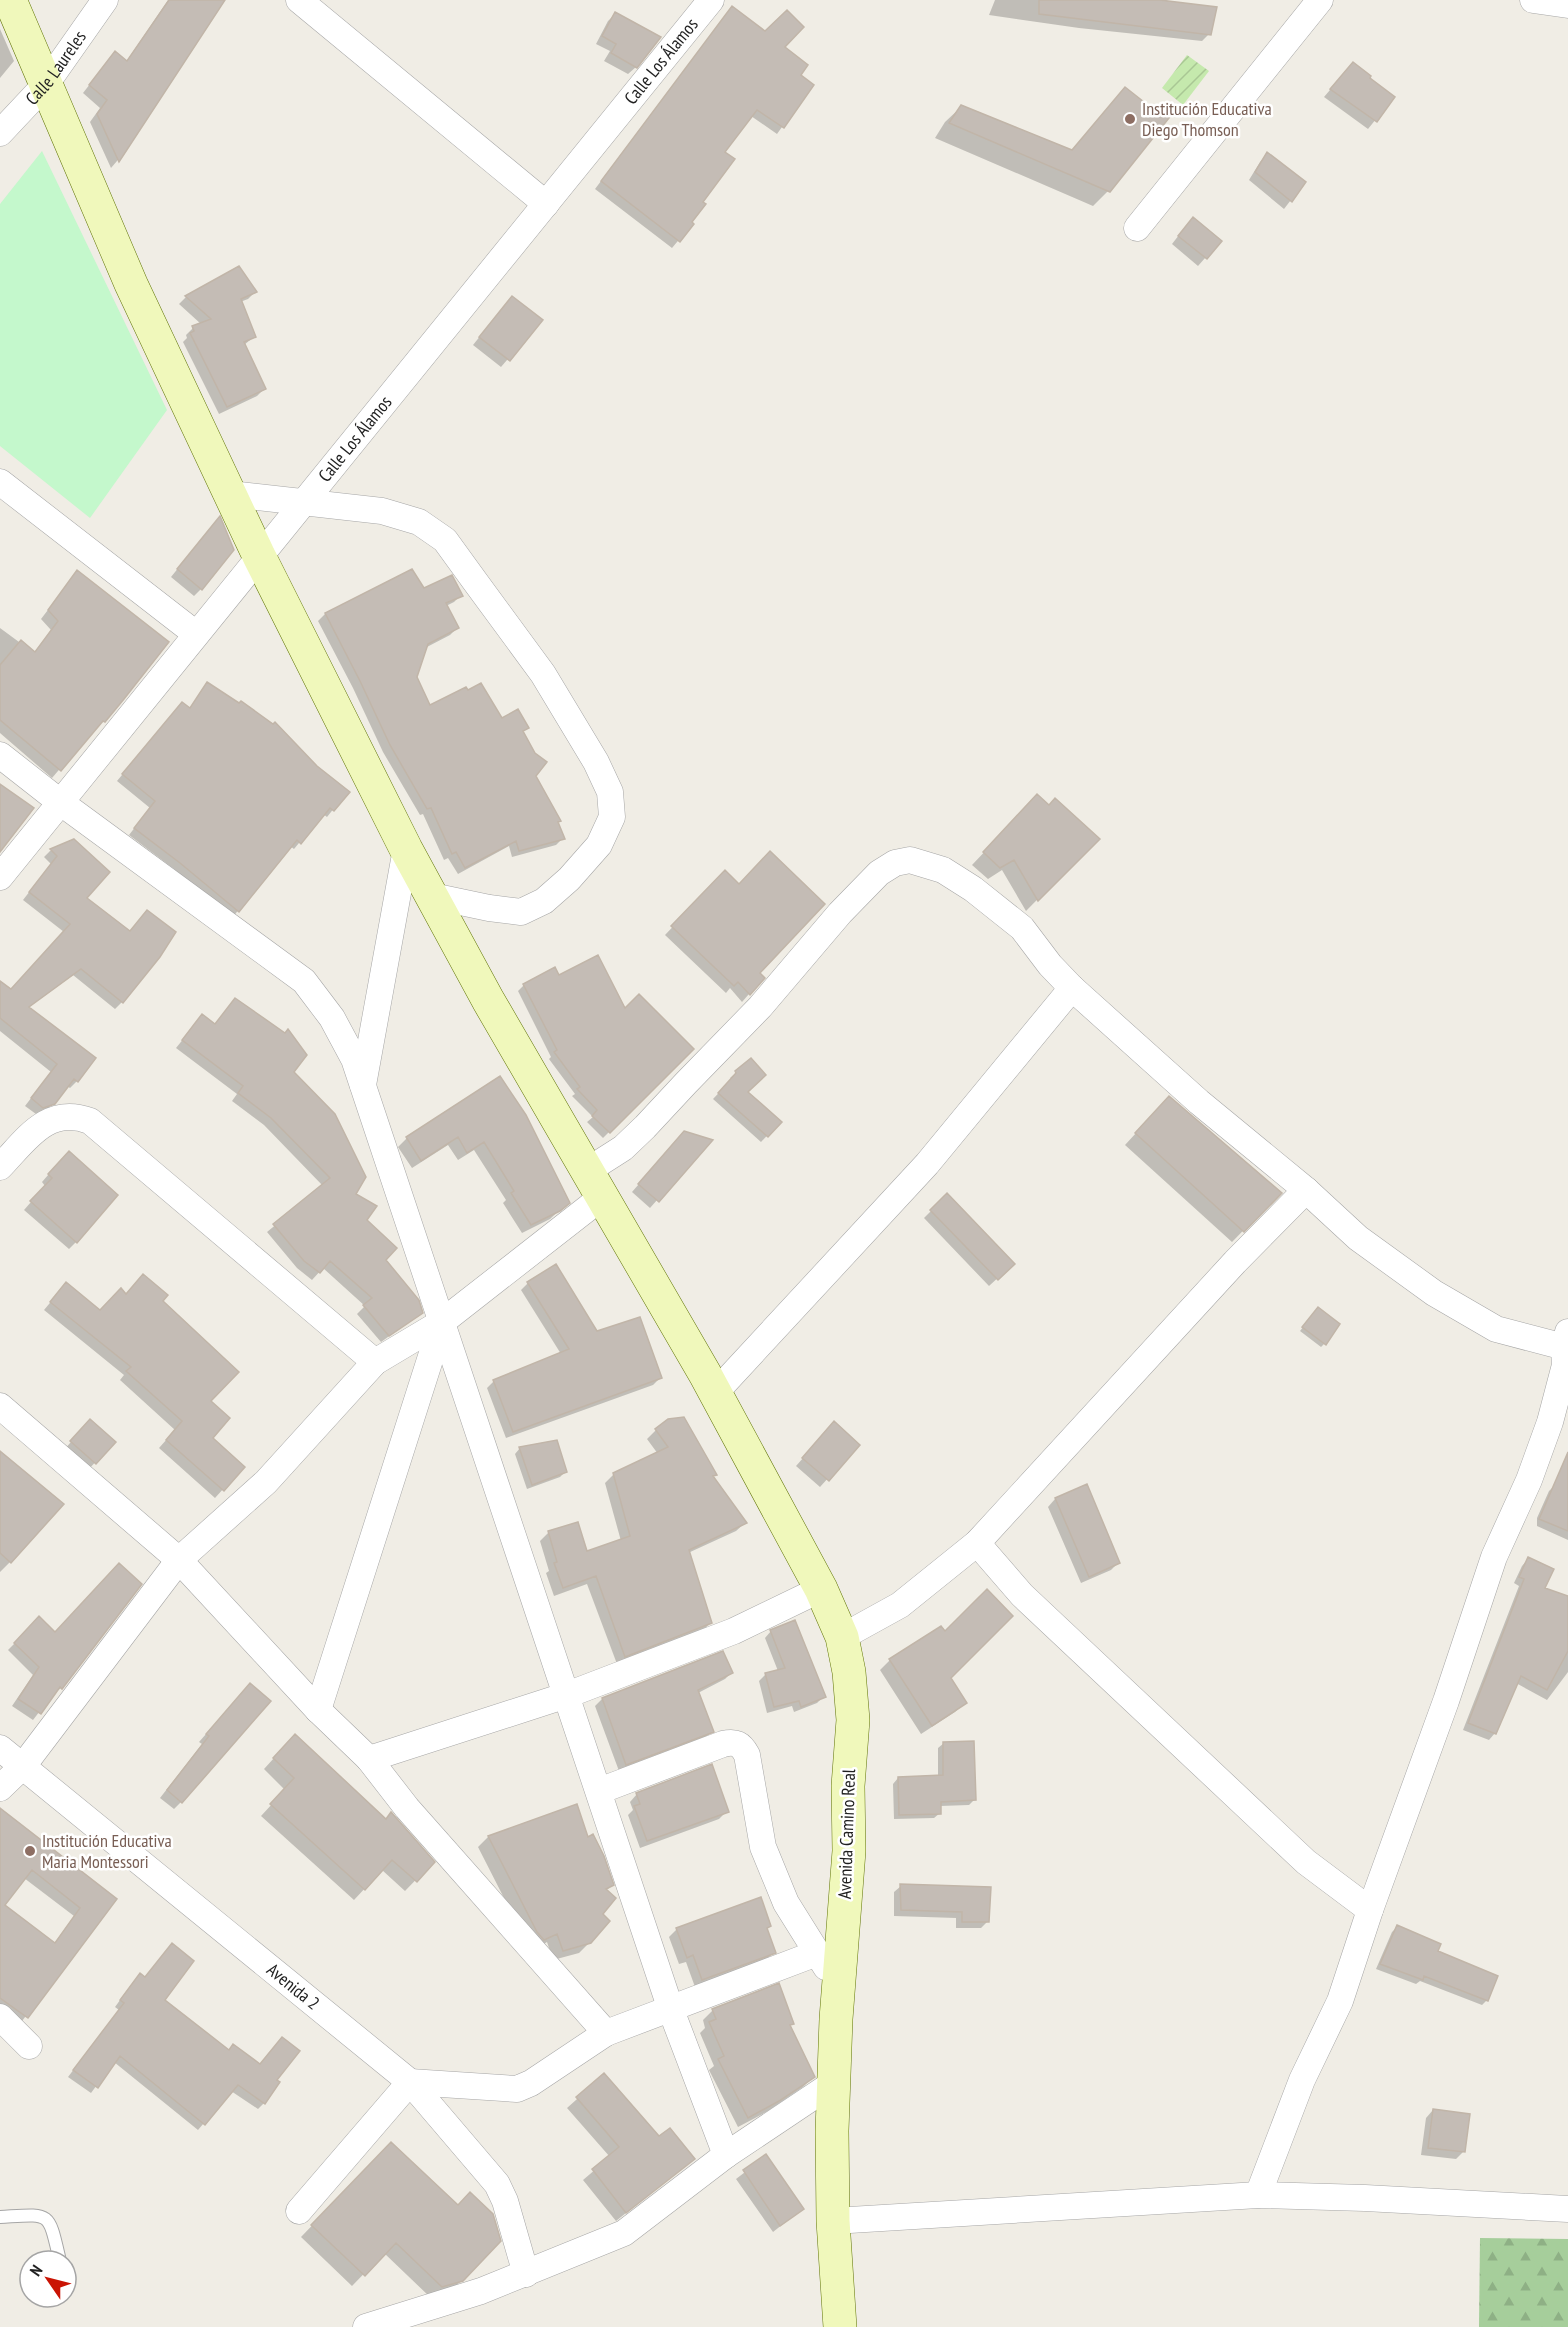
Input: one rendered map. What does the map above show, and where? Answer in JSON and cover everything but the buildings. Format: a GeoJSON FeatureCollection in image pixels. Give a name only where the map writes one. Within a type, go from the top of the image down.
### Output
{"type":"FeatureCollection","features":[{"type":"Feature","properties":{"kind":"street","name":"Avenida Camino Real"},"geometry":{"type":"LineString","coordinates":[[10,0],[131,284],[259,556],[406,849],[488,1000],[710,1384],[821,1589],[842,1637],[849,1672],[853,1720],[848,1786],[849,1851],[835,2082],[832,2221],[840,2327]]}},
{"type":"Feature","properties":{"kind":"street","name":"Calle Laureles"},"geometry":{"type":"LineString","coordinates":[[0,133],[46,84],[105,0]]}},
{"type":"Feature","properties":{"kind":"street"},"geometry":{"type":"LineString","coordinates":[[299,0],[546,204]]}},
{"type":"Feature","properties":{"kind":"street","name":"Calle Los Álamos"},"geometry":{"type":"LineString","coordinates":[[0,877],[711,0]]}},
{"type":"Feature","properties":{"kind":"street"},"geometry":{"type":"LineString","coordinates":[[1137,228],[1320,0]]}},
{"type":"Feature","properties":{"kind":"street"},"geometry":{"type":"LineString","coordinates":[[1533,0],[1568,5]]}},
{"type":"Feature","properties":{"kind":"street"},"geometry":{"type":"LineString","coordinates":[[0,482],[196,634]]}},
{"type":"Feature","properties":{"kind":"street"},"geometry":{"type":"LineString","coordinates":[[230,494],[381,511],[419,522],[444,540],[543,674],[596,762],[609,792],[612,817],[599,845],[569,879],[544,901],[521,912],[432,896]]}},
{"type":"Feature","properties":{"kind":"street"},"geometry":{"type":"LineString","coordinates":[[0,755],[60,802],[304,981],[332,1018],[354,1059],[671,2010],[726,2155]]}},
{"type":"Feature","properties":{"kind":"street"},"geometry":{"type":"LineString","coordinates":[[363,1085],[406,849]]}},
{"type":"Feature","properties":{"kind":"street"},"geometry":{"type":"LineString","coordinates":[[0,1788],[23,1766],[179,1560],[266,1482],[375,1362],[442,1322],[595,1184],[623,1148],[760,1007],[840,913],[879,873],[895,863],[910,860],[927,863],[973,889],[1023,928],[1050,965],[1072,988],[1199,1102],[1306,1190],[1358,1238],[1434,1293],[1496,1329],[1567,1342],[1564,1365],[1550,1422],[1529,1480],[1494,1557],[1446,1701],[1370,1910],[1340,2001],[1302,2080],[1258,2196]]}},
{"type":"Feature","properties":{"kind":"street"},"geometry":{"type":"LineString","coordinates":[[710,1384],[927,1164],[1072,988]]}},
{"type":"Feature","properties":{"kind":"street"},"geometry":{"type":"LineString","coordinates":[[0,1167],[42,1124],[52,1119],[72,1116],[90,1121],[375,1362]]}},
{"type":"Feature","properties":{"kind":"street"},"geometry":{"type":"LineString","coordinates":[[842,1637],[900,1605],[977,1543],[1234,1262],[1306,1190]]}},
{"type":"Feature","properties":{"kind":"street"},"geometry":{"type":"LineString","coordinates":[[318,1710],[442,1322]]}},
{"type":"Feature","properties":{"kind":"street"},"geometry":{"type":"LineString","coordinates":[[0,1406],[179,1560],[318,1710],[369,1759],[407,1808],[606,2034]]}},
{"type":"Feature","properties":{"kind":"street"},"geometry":{"type":"LineString","coordinates":[[977,1543],[1022,1595],[1298,1854],[1370,1910]]}},
{"type":"Feature","properties":{"kind":"street"},"geometry":{"type":"LineString","coordinates":[[369,1759],[567,1695],[735,1631],[821,1589]]}},
{"type":"Feature","properties":{"kind":"street"},"geometry":{"type":"LineString","coordinates":[[599,1791],[723,1744],[731,1742],[738,1744],[747,1755],[763,1847],[786,1903],[839,1988]]}},
{"type":"Feature","properties":{"kind":"street","name":"Avenida 2"},"geometry":{"type":"LineString","coordinates":[[0,1748],[411,2082],[497,2184],[505,2201],[526,2274]]}},
{"type":"Feature","properties":{"kind":"street"},"geometry":{"type":"LineString","coordinates":[[299,2211],[411,2082],[517,2089],[531,2083],[606,2034],[817,1953]]}},
{"type":"Feature","properties":{"kind":"street"},"geometry":{"type":"LineString","coordinates":[[0,2017],[29,2046]]}},
{"type":"Feature","properties":{"kind":"street"},"geometry":{"type":"LineString","coordinates":[[366,2327],[481,2291],[624,2233],[726,2155],[835,2082]]}},
{"type":"Feature","properties":{"kind":"street"},"geometry":{"type":"LineString","coordinates":[[832,2221],[1258,2196],[1365,2198],[1568,2209]]}},
{"type":"Feature","properties":{"kind":"lane"},"geometry":{"type":"LineString","coordinates":[[0,2217],[36,2215],[43,2217],[51,2224],[57,2249]]}},
{"type":"Feature","properties":{"kind":"green space"},"geometry":{"type":"Polygon","coordinates":[[[1187,55],[1209,71],[1183,105],[1162,88],[1187,55]]]}},
{"type":"Feature","properties":{"kind":"green space"},"geometry":{"type":"Polygon","coordinates":[[[42,151],[167,410],[90,518],[0,446],[0,204],[42,151]]]}},
{"type":"Feature","properties":{"kind":"green space"},"geometry":{"type":"Polygon","coordinates":[[[1480,2238],[1568,2239],[1568,2327],[1479,2327],[1480,2238]]]}},
{"type":"Feature","properties":{"kind":"place","name":"Institución Educativa Diego Thomson"},"geometry":{"type":"Point","coordinates":[1130,119]}},
{"type":"Feature","properties":{"kind":"place","name":"Institución Educativa Maria Montessori"},"geometry":{"type":"Point","coordinates":[30,1851]}}]}
